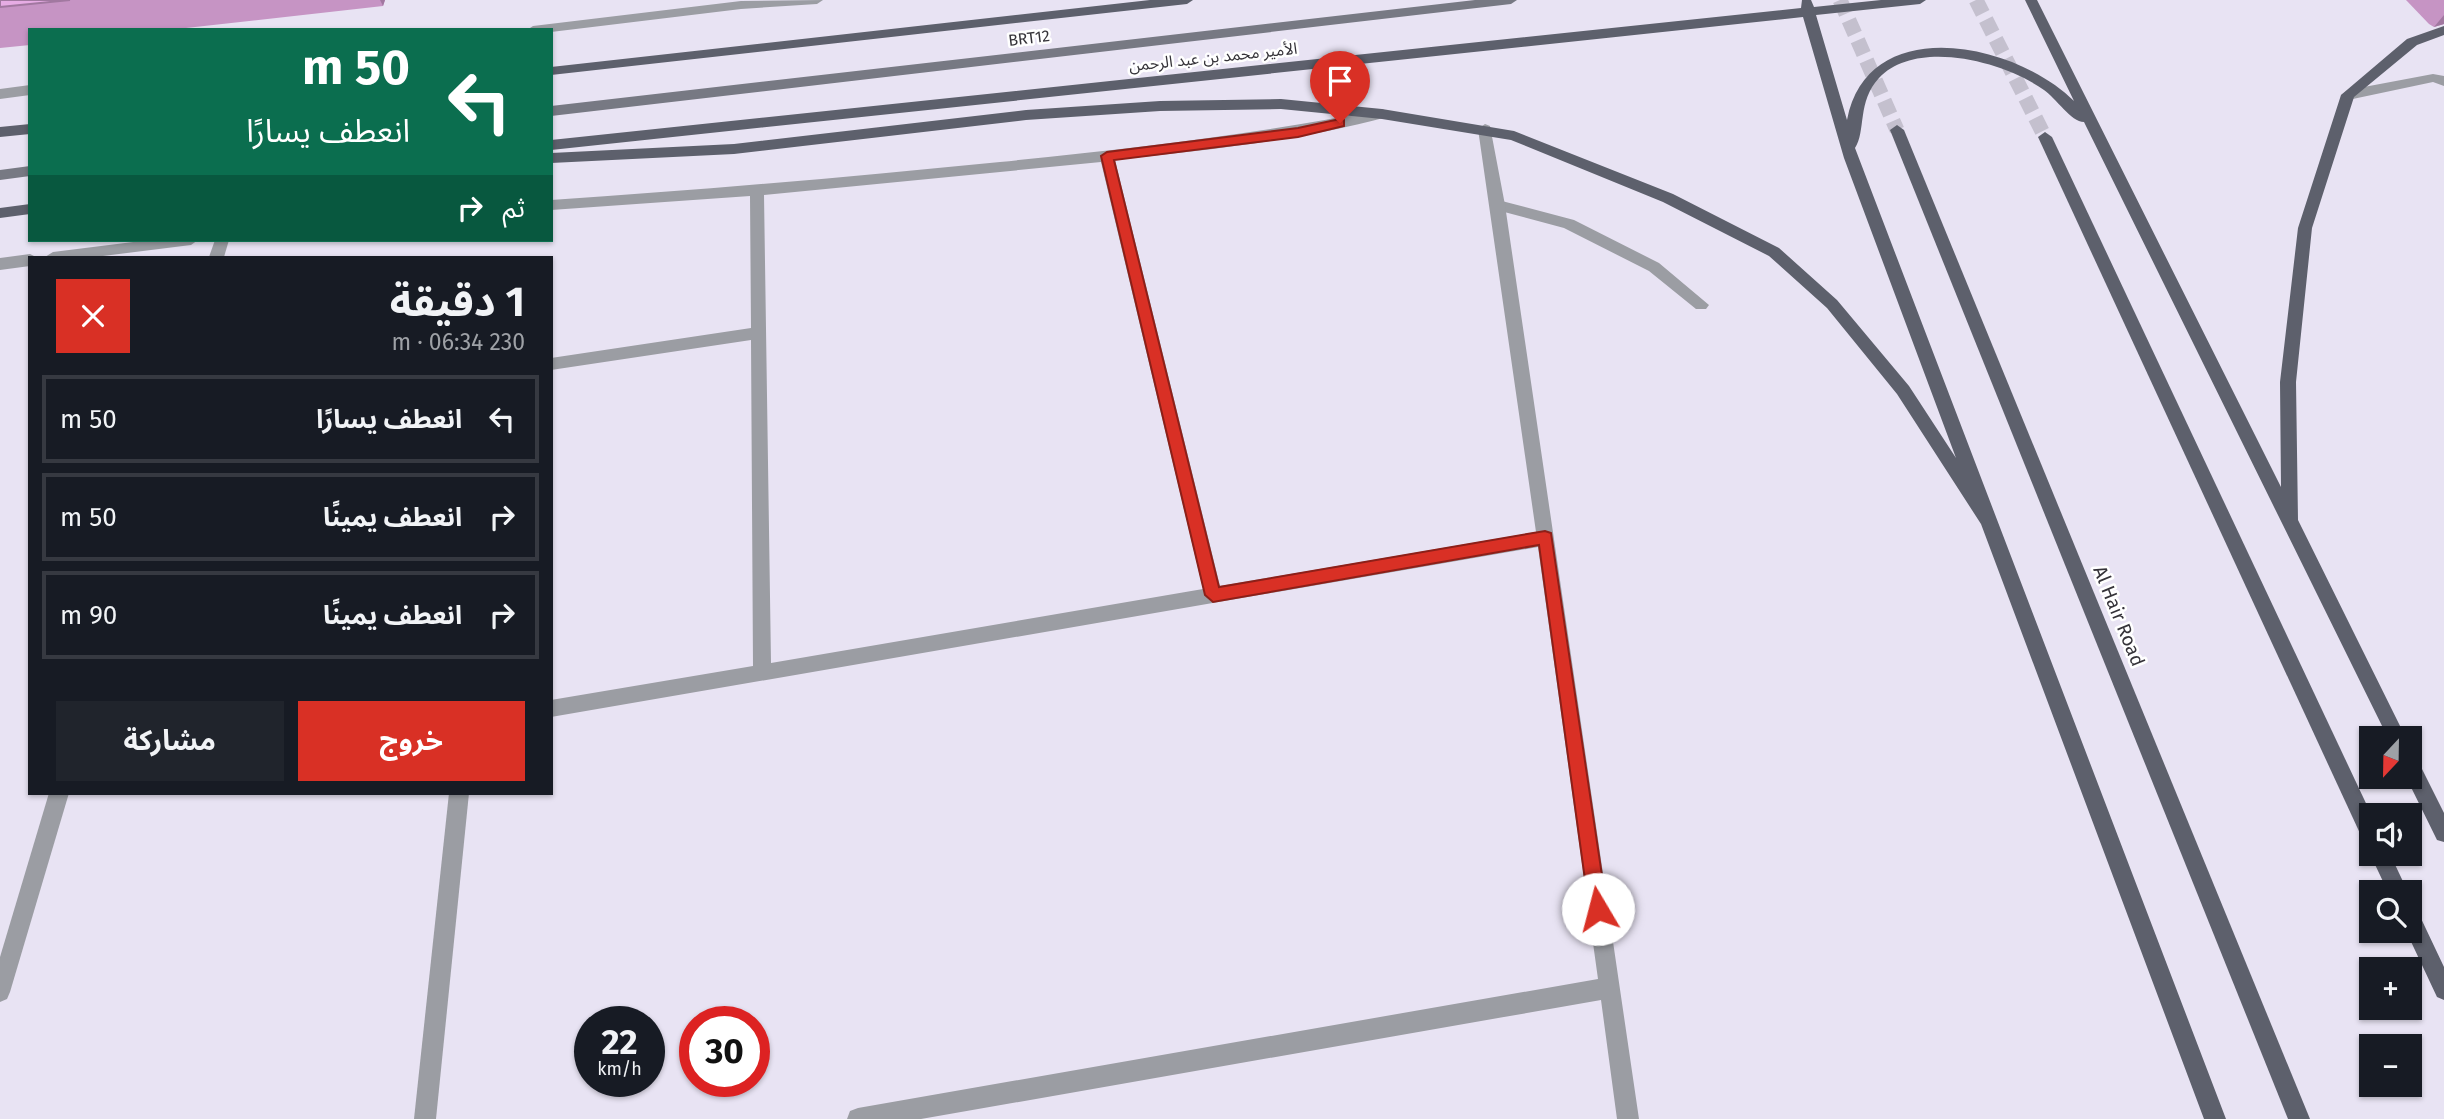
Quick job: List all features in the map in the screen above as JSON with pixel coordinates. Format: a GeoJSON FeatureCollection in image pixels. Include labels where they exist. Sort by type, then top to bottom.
{"type":"FeatureCollection","features":[{"type":"Feature","properties":{"kind":"main road"},"geometry":{"type":"LineString","coordinates":[[553,71],[1187,0]]}},
{"type":"Feature","properties":{"kind":"main road","name":"BRT12"},"geometry":{"type":"LineString","coordinates":[[553,111],[1511,0]]}},
{"type":"Feature","properties":{"kind":"main road","name":"الأمير محمد بن عبد الرحمن"},"geometry":{"type":"LineString","coordinates":[[553,145],[1808,6],[1920,0]]}},
{"type":"Feature","properties":{"kind":"main road"},"geometry":{"type":"LineString","coordinates":[[2031,0],[2390,726]]}},
{"type":"Feature","properties":{"kind":"main road"},"geometry":{"type":"LineString","coordinates":[[1808,6],[1851,158],[2215,1119]]}},
{"type":"Feature","properties":{"kind":"main road"},"geometry":{"type":"LineString","coordinates":[[2290,526],[2288,382],[2305,228],[2348,95],[2412,42],[2444,30]]}},
{"type":"Feature","properties":{"kind":"main road"},"geometry":{"type":"LineString","coordinates":[[1851,158],[1853,122],[1864,89],[1875,73],[1889,64],[1916,55],[1976,54],[2010,63],[2039,78],[2070,103],[2098,136]]}},
{"type":"Feature","properties":{"kind":"main road"},"geometry":{"type":"LineString","coordinates":[[553,158],[734,149],[1027,115],[1160,106],[1281,104],[1382,114],[1485,129],[1514,136],[1668,198],[1774,251],[1832,304],[1903,390],[1993,528]]}},
{"type":"Feature","properties":{"kind":"main road"},"geometry":{"type":"LineString","coordinates":[[0,132],[28,129]]}},
{"type":"Feature","properties":{"kind":"main road","name":"Al Hair Road"},"geometry":{"type":"LineString","coordinates":[[1897,130],[2300,1119]]}},
{"type":"Feature","properties":{"kind":"main road"},"geometry":{"type":"LineString","coordinates":[[2045,137],[2359,809]]}},
{"type":"Feature","properties":{"kind":"main road"},"geometry":{"type":"LineString","coordinates":[[0,175],[28,172]]}},
{"type":"Feature","properties":{"kind":"main road"},"geometry":{"type":"LineString","coordinates":[[0,212],[28,209]]}},
{"type":"Feature","properties":{"kind":"main road"},"geometry":{"type":"LineString","coordinates":[[2422,789],[2444,833]]}},
{"type":"Feature","properties":{"kind":"main road"},"geometry":{"type":"LineString","coordinates":[[2422,943],[2444,990]]}},
{"type":"Feature","properties":{"kind":"street"},"geometry":{"type":"LineString","coordinates":[[548,28],[742,2],[817,0]]}},
{"type":"Feature","properties":{"kind":"street"},"geometry":{"type":"LineString","coordinates":[[2348,95],[2434,78],[2444,81]]}},
{"type":"Feature","properties":{"kind":"street"},"geometry":{"type":"LineString","coordinates":[[0,94],[28,90]]}},
{"type":"Feature","properties":{"kind":"street"},"geometry":{"type":"LineString","coordinates":[[553,205],[757,192],[1107,156],[1298,133],[1382,114]]}},
{"type":"Feature","properties":{"kind":"street"},"geometry":{"type":"LineString","coordinates":[[1485,129],[1628,1119]]}},
{"type":"Feature","properties":{"kind":"street"},"geometry":{"type":"LineString","coordinates":[[1107,156],[1213,595]]}},
{"type":"Feature","properties":{"kind":"street"},"geometry":{"type":"LineString","coordinates":[[757,192],[762,672]]}},
{"type":"Feature","properties":{"kind":"street"},"geometry":{"type":"LineString","coordinates":[[1498,205],[1569,224],[1654,267],[1701,305]]}},
{"type":"Feature","properties":{"kind":"street"},"geometry":{"type":"LineString","coordinates":[[61,256],[175,242]]}},
{"type":"Feature","properties":{"kind":"street"},"geometry":{"type":"LineString","coordinates":[[0,264],[28,260]]}},
{"type":"Feature","properties":{"kind":"street"},"geometry":{"type":"LineString","coordinates":[[553,364],[758,334]]}},
{"type":"Feature","properties":{"kind":"street"},"geometry":{"type":"LineString","coordinates":[[553,709],[1545,538]]}},
{"type":"Feature","properties":{"kind":"street"},"geometry":{"type":"LineString","coordinates":[[0,992],[58,795]]}},
{"type":"Feature","properties":{"kind":"street"},"geometry":{"type":"LineString","coordinates":[[425,1119],[459,795]]}},
{"type":"Feature","properties":{"kind":"street"},"geometry":{"type":"LineString","coordinates":[[858,1119],[1609,988]]}},
{"type":"Feature","properties":{"kind":"building"},"geometry":{"type":"Polygon","coordinates":[[[0,0],[70,0],[0,7],[0,0]]]}},
{"type":"Feature","properties":{"kind":"tunnel"},"geometry":{"type":"LineString","coordinates":[[1840,0],[1897,130]]}},
{"type":"Feature","properties":{"kind":"tunnel"},"geometry":{"type":"LineString","coordinates":[[1976,0],[2045,137]]}},
{"type":"Feature","properties":{"kind":"route"},"geometry":{"type":"LineString","coordinates":[[1340,123],[1298,133],[1107,156],[1213,595],[1545,538],[1598,909]]}}]}
